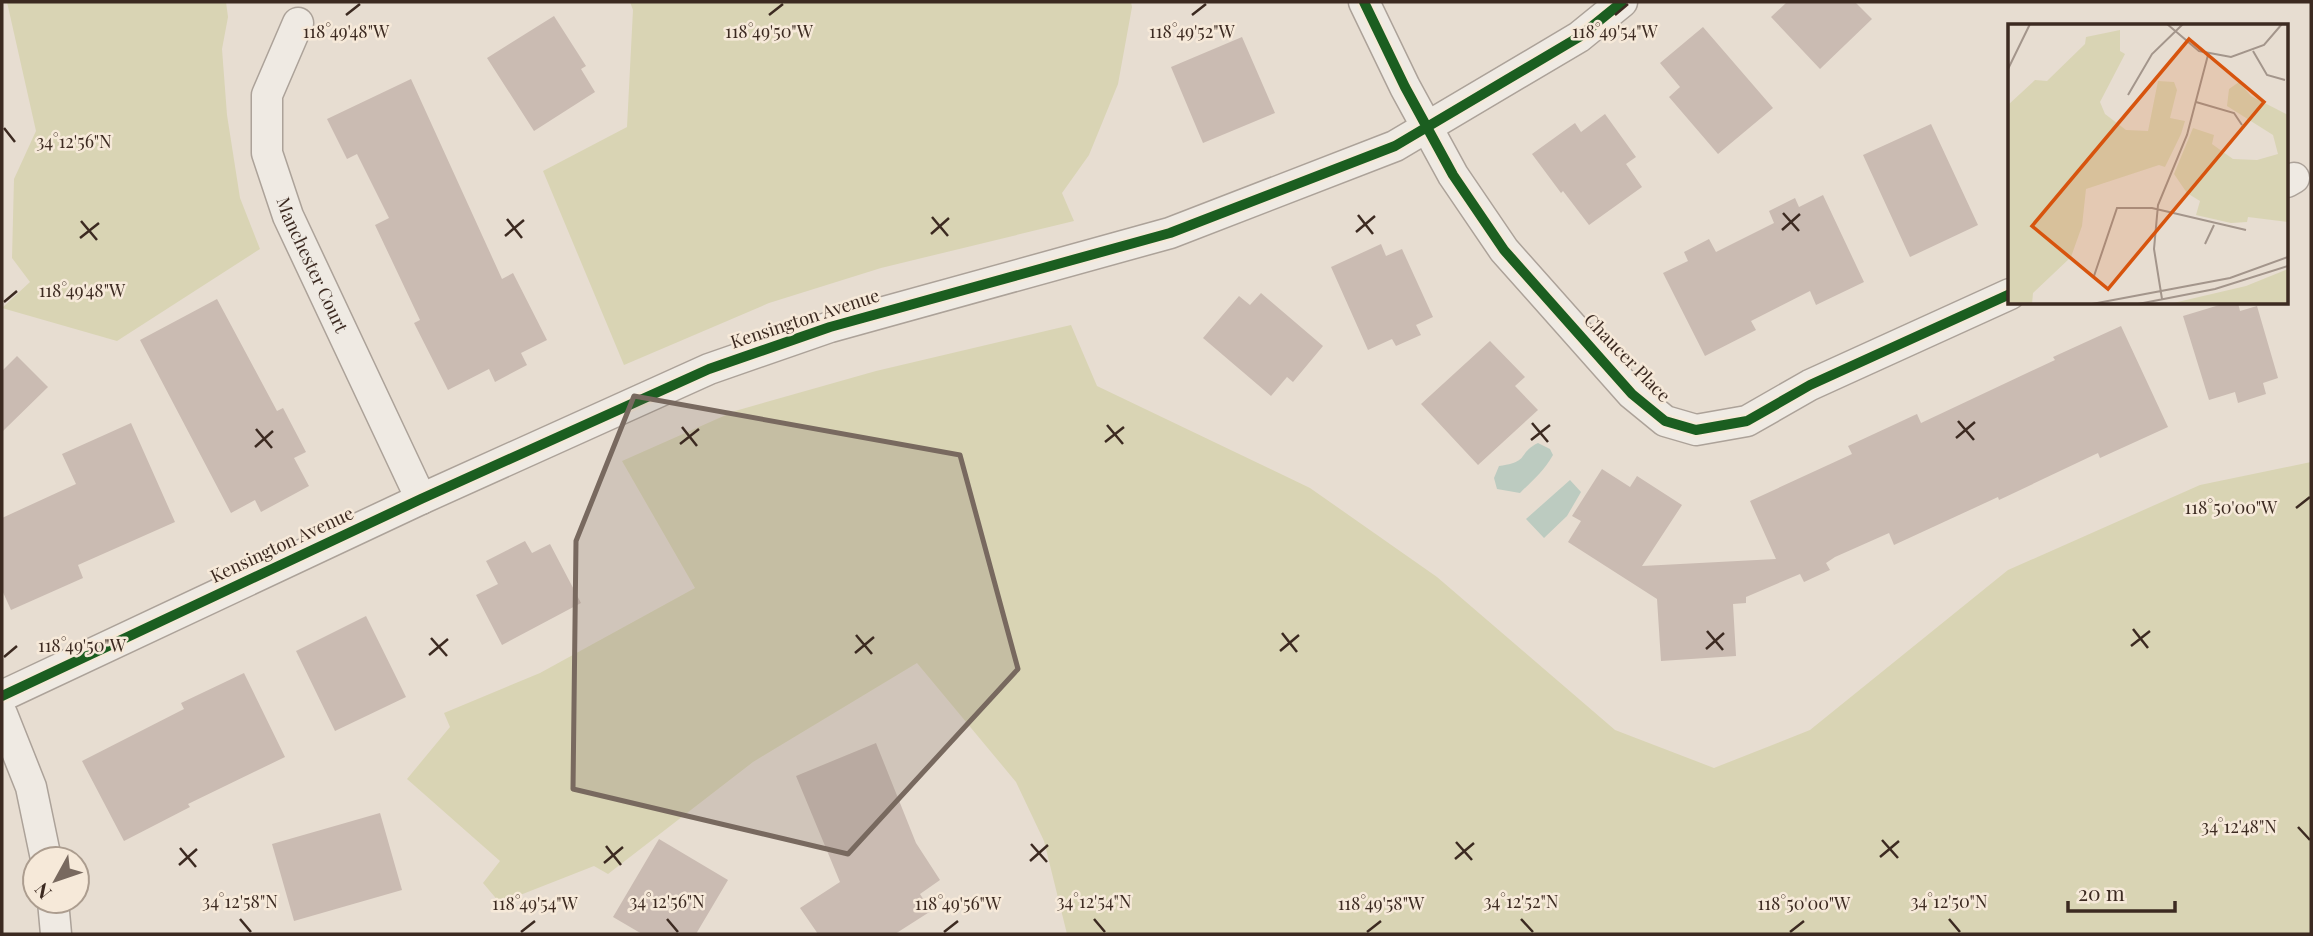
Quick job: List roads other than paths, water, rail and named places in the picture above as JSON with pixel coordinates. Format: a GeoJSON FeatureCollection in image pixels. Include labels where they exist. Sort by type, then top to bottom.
{"type":"FeatureCollection","features":[{"type":"Feature","properties":{"kind":"street","name":"Chaucer Place"},"geometry":{"type":"LineString","coordinates":[[1364,2],[1452,175],[1504,250],[1632,394],[1665,421],[1696,430],[1747,421],[1810,385],[2008,295]]}},
{"type":"Feature","properties":{"kind":"street","name":"Kensington Avenue"},"geometry":{"type":"LineString","coordinates":[[2,696],[421,499],[709,369],[830,327],[1170,233],[1395,146],[1579,37],[1622,2]]}},
{"type":"Feature","properties":{"kind":"street","name":"Manchester Court"},"geometry":{"type":"LineString","coordinates":[[298,23],[267,94],[267,153],[288,216],[421,499]]}},
{"type":"Feature","properties":{"kind":"street"},"geometry":{"type":"LineString","coordinates":[[2,714],[30,787],[43,845]]}},
{"type":"Feature","properties":{"kind":"street"},"geometry":{"type":"LineString","coordinates":[[54,915],[56,934]]}}]}
